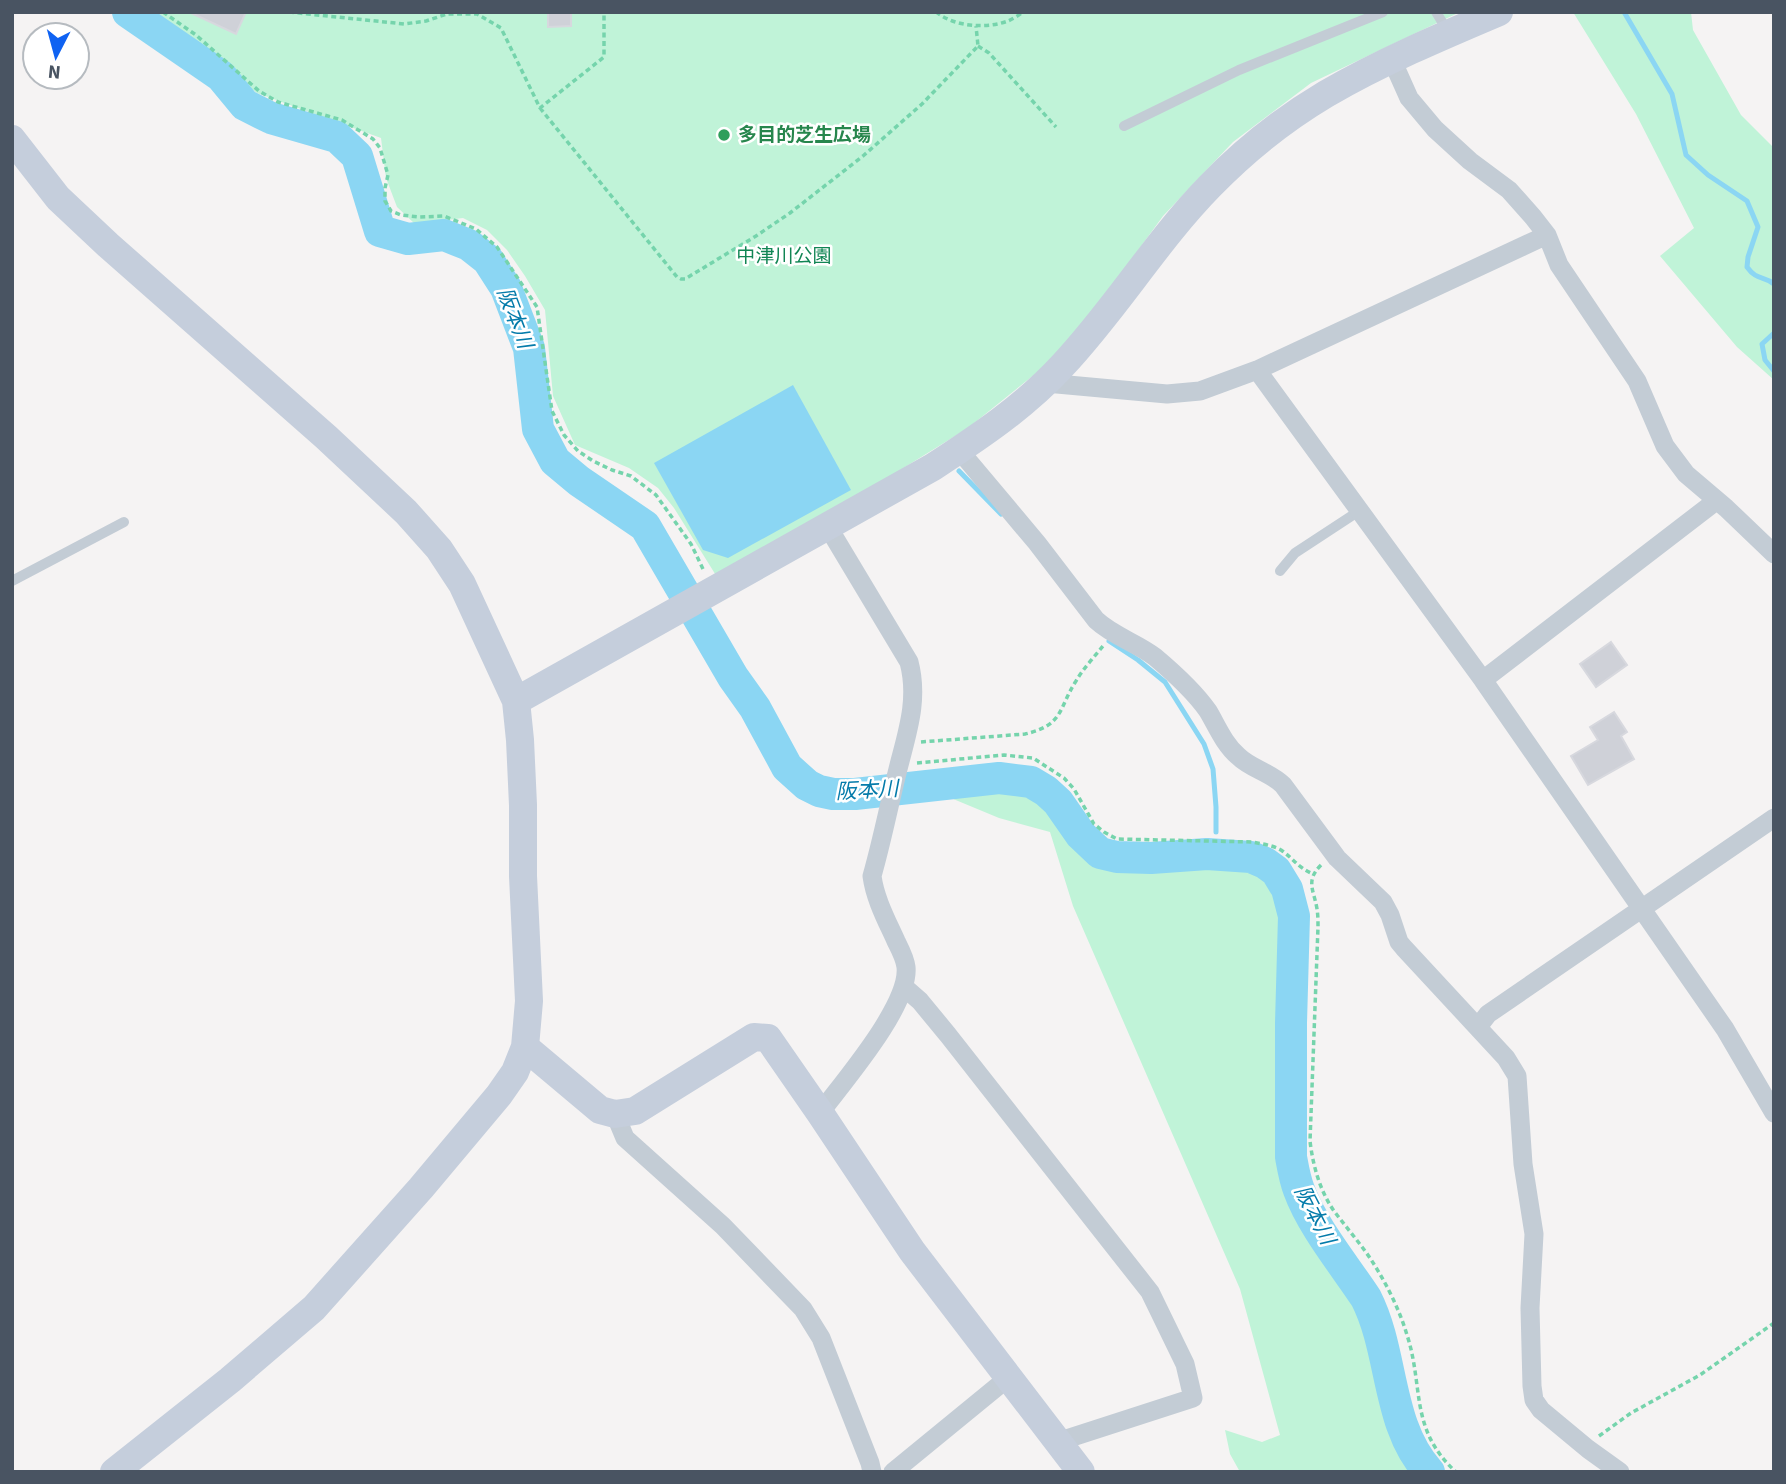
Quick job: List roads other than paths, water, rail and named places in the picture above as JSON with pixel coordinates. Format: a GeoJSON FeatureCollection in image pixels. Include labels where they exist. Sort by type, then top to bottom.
{"type":"FeatureCollection","features":[{"type":"Feature","properties":{"kind":"street"},"geometry":{"type":"LineString","coordinates":[[516,701],[933,467],[995,426],[1046,383],[1090,334],[1183,217],[1218,179],[1270,132],[1325,95],[1392,60],[1443,23],[1499,12]]}},
{"type":"Feature","properties":{"kind":"street"},"geometry":{"type":"LineString","coordinates":[[1392,60],[1409,98],[1435,129],[1470,161],[1509,190],[1547,235],[1559,265],[1637,381],[1665,446],[1686,474],[1774,554]]}},
{"type":"Feature","properties":{"kind":"street"},"geometry":{"type":"LineString","coordinates":[[12,139],[58,198],[406,512],[439,549],[462,584],[516,701],[523,805],[523,876],[529,1001],[525,1047],[514,1072],[499,1095],[421,1188],[314,1308],[230,1380],[114,1472]]}},
{"type":"Feature","properties":{"kind":"street"},"geometry":{"type":"LineString","coordinates":[[1046,383],[1167,394],[1187,393],[1215,386],[1257,370],[1547,235]]}},
{"type":"Feature","properties":{"kind":"street"},"geometry":{"type":"LineString","coordinates":[[1257,370],[1483,680],[1725,1029],[1774,1113]]}},
{"type":"Feature","properties":{"kind":"street"},"geometry":{"type":"LineString","coordinates":[[958,450],[1038,542],[1103,628],[1153,655],[1207,710],[1220,734],[1238,757],[1283,785],[1334,853],[1383,902],[1399,942],[1506,1058],[1517,1076],[1523,1164],[1534,1234],[1530,1308],[1531,1386],[1534,1400],[1541,1410],[1620,1472]]}},
{"type":"Feature","properties":{"kind":"street"},"geometry":{"type":"LineString","coordinates":[[1483,680],[1716,501]]}},
{"type":"Feature","properties":{"kind":"street"},"geometry":{"type":"LineString","coordinates":[[820,1113],[879,1034],[904,987],[906,967],[883,913],[872,876],[906,739],[914,690],[909,662],[828,527]]}},
{"type":"Feature","properties":{"kind":"street"},"geometry":{"type":"LineString","coordinates":[[1478,1027],[1488,1014],[1774,818]]}},
{"type":"Feature","properties":{"kind":"street"},"geometry":{"type":"LineString","coordinates":[[904,987],[920,1001],[948,1035],[1150,1292],[1185,1364],[1194,1398],[1057,1442]]}},
{"type":"Feature","properties":{"kind":"street"},"geometry":{"type":"LineString","coordinates":[[525,1047],[600,1110],[615,1114],[635,1111],[754,1037],[768,1038],[912,1251],[1081,1472]]}},
{"type":"Feature","properties":{"kind":"street"},"geometry":{"type":"LineString","coordinates":[[615,1114],[625,1138],[723,1226],[803,1309],[821,1338],[872,1472]]}},
{"type":"Feature","properties":{"kind":"street"},"geometry":{"type":"LineString","coordinates":[[893,1472],[1009,1377]]}},
{"type":"Feature","properties":{"kind":"lane"},"geometry":{"type":"LineString","coordinates":[[1124,126],[1239,70],[1384,12]]}},
{"type":"Feature","properties":{"kind":"lane"},"geometry":{"type":"LineString","coordinates":[[1280,571],[1295,553],[1359,511]]}},
{"type":"Feature","properties":{"kind":"lane"},"geometry":{"type":"LineString","coordinates":[[12,581],[124,522]]}},
{"type":"Feature","properties":{"kind":"water"},"geometry":{"type":"Polygon","coordinates":[[[793,385],[851,490],[728,558],[703,550],[654,463],[793,385]]]}},
{"type":"Feature","properties":{"kind":"waterway","name":"阪本川"},"geometry":{"type":"LineString","coordinates":[[128,12],[221,76],[245,105],[271,118],[337,137],[357,156],[380,231],[408,239],[444,235],[469,245],[488,260],[506,288],[529,348],[538,429],[555,461],[579,481],[645,526],[733,677],[755,708],[787,767],[807,785],[833,794],[855,794],[999,778],[1031,782],[1058,802],[1081,835],[1100,853],[1117,857],[1151,858],[1207,854],[1251,857],[1276,871],[1287,889],[1294,916],[1291,1157],[1295,1178],[1312,1218],[1366,1298],[1382,1342],[1405,1433],[1429,1472]]}},
{"type":"Feature","properties":{"kind":"waterway"},"geometry":{"type":"LineString","coordinates":[[1624,12],[1672,94],[1686,155],[1708,175],[1747,201],[1758,227],[1747,267],[1754,274],[1774,284]]}},
{"type":"Feature","properties":{"kind":"waterway"},"geometry":{"type":"LineString","coordinates":[[1774,333],[1762,344],[1765,360],[1774,371]]}},
{"type":"Feature","properties":{"kind":"waterway"},"geometry":{"type":"LineString","coordinates":[[959,471],[1001,514]]}},
{"type":"Feature","properties":{"kind":"waterway"},"geometry":{"type":"LineString","coordinates":[[1109,641],[1165,682],[1204,744],[1213,769],[1216,832]]}},
{"type":"Feature","properties":{"kind":"waterway","name":"阪本川"},"geometry":{"type":"LineString","coordinates":[[1219,848],[1221,855]]}},
{"type":"Feature","properties":{"kind":"place","name":"多目的芝生広場"},"geometry":{"type":"Point","coordinates":[724,135]}},
{"type":"Feature","properties":{"kind":"park label","name":"中津川公園"},"geometry":{"type":"Point","coordinates":[784,256]}}]}
